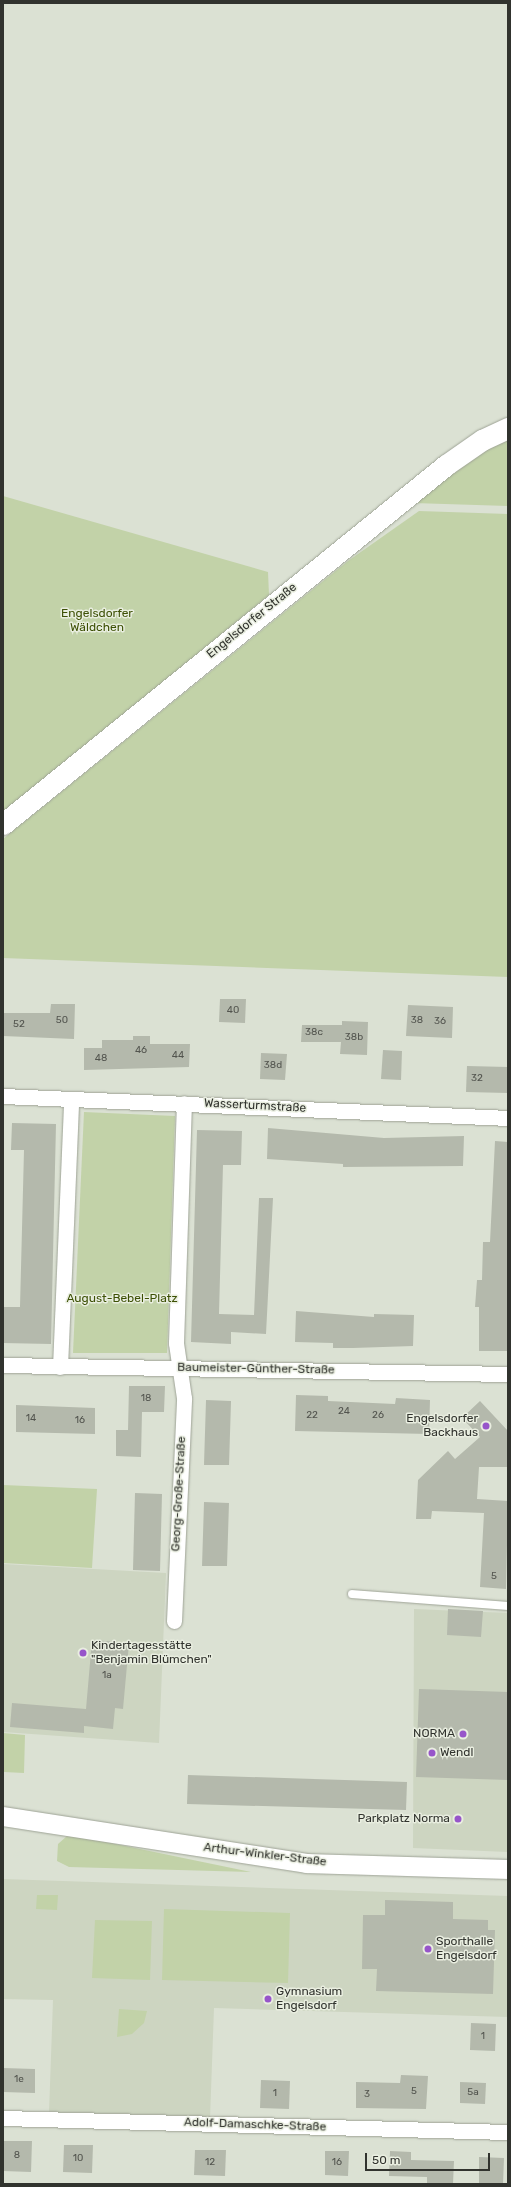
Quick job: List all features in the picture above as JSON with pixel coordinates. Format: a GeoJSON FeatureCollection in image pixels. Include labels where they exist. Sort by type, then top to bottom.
{"type":"FeatureCollection","features":[{"type":"Feature","properties":{"kind":"main road","name":"Engelsdorfer Straße"},"geometry":{"type":"LineString","coordinates":[[3,824],[446,465],[482,440],[508,428]]}},
{"type":"Feature","properties":{"kind":"street","name":"Wasserturmstraße"},"geometry":{"type":"LineString","coordinates":[[3,1096],[71,1101],[184,1103],[508,1118]]}},
{"type":"Feature","properties":{"kind":"street"},"geometry":{"type":"LineString","coordinates":[[60,1367],[71,1101]]}},
{"type":"Feature","properties":{"kind":"street"},"geometry":{"type":"LineString","coordinates":[[181,1367],[176,1343],[184,1103]]}},
{"type":"Feature","properties":{"kind":"street","name":"Baumeister-Günther-Straße"},"geometry":{"type":"LineString","coordinates":[[3,1365],[508,1374]]}},
{"type":"Feature","properties":{"kind":"street","name":"Georg-Große-Straße"},"geometry":{"type":"LineString","coordinates":[[174,1620],[184,1398],[181,1367]]}},
{"type":"Feature","properties":{"kind":"street","name":"Arthur-Winkler-Straße"},"geometry":{"type":"LineString","coordinates":[[3,1816],[306,1863],[508,1869]]}},
{"type":"Feature","properties":{"kind":"street","name":"Arthur-Winkler-Straße"},"geometry":{"type":"LineString","coordinates":[[3,1824],[48,1822]]}},
{"type":"Feature","properties":{"kind":"street","name":"Adolf-Damaschke-Straße"},"geometry":{"type":"LineString","coordinates":[[3,2118],[508,2132]]}},
{"type":"Feature","properties":{"kind":"lane"},"geometry":{"type":"LineString","coordinates":[[352,1594],[508,1606]]}},
{"type":"Feature","properties":{"kind":"shaded area","name":"Kindertagesstätte \"Benjamin Blümchen\""},"geometry":{"type":"Polygon","coordinates":[[[3,1564],[166,1573],[159,1743],[3,1732],[3,1564]]]}},
{"type":"Feature","properties":{"kind":"shaded area"},"geometry":{"type":"Polygon","coordinates":[[[414,1609],[508,1613],[508,1852],[413,1848],[414,1609]]]}},
{"type":"Feature","properties":{"kind":"shaded area","name":"Gymnasium Engelsdorf"},"geometry":{"type":"Polygon","coordinates":[[[3,1879],[508,1896],[508,2017],[214,2008],[210,2119],[49,2113],[53,2000],[3,1999],[3,1879]]]}},
{"type":"Feature","properties":{"kind":"green space"},"geometry":{"type":"Polygon","coordinates":[[[508,440],[508,506],[413,503],[477,454],[508,440]]]}},
{"type":"Feature","properties":{"kind":"green space","name":"Engelsdorfer Wäldchen"},"geometry":{"type":"Polygon","coordinates":[[[3,496],[268,572],[269,595],[3,814],[3,496]]]}},
{"type":"Feature","properties":{"kind":"green space"},"geometry":{"type":"Polygon","coordinates":[[[419,511],[508,514],[508,977],[3,958],[3,839],[348,561],[419,511]]]}},
{"type":"Feature","properties":{"kind":"green space","name":"August-Bebel-Platz"},"geometry":{"type":"Polygon","coordinates":[[[84,1112],[175,1116],[167,1353],[73,1353],[84,1112]]]}},
{"type":"Feature","properties":{"kind":"green space"},"geometry":{"type":"Polygon","coordinates":[[[3,1485],[97,1489],[92,1568],[3,1563],[3,1485]]]}},
{"type":"Feature","properties":{"kind":"green space"},"geometry":{"type":"Polygon","coordinates":[[[3,1733],[25,1735],[24,1773],[4,1772],[3,1784],[3,1733]]]}},
{"type":"Feature","properties":{"kind":"green space"},"geometry":{"type":"Polygon","coordinates":[[[67,1836],[77,1836],[251,1872],[69,1867],[57,1861],[58,1844],[67,1836]]]}},
{"type":"Feature","properties":{"kind":"green space"},"geometry":{"type":"Polygon","coordinates":[[[37,1895],[58,1895],[57,1910],[36,1909],[37,1895]]]}},
{"type":"Feature","properties":{"kind":"green space"},"geometry":{"type":"Polygon","coordinates":[[[164,1909],[290,1913],[288,1983],[162,1980],[164,1909]]]}},
{"type":"Feature","properties":{"kind":"green space"},"geometry":{"type":"Polygon","coordinates":[[[95,1920],[152,1921],[150,1980],[92,1978],[95,1920]]]}},
{"type":"Feature","properties":{"kind":"green space"},"geometry":{"type":"Polygon","coordinates":[[[119,2009],[147,2011],[144,2023],[132,2034],[117,2037],[119,2009]]]}},
{"type":"Feature","properties":{"kind":"building"},"geometry":{"type":"Polygon","coordinates":[[[220,999],[246,999],[245,1023],[219,1022],[220,999]]]}},
{"type":"Feature","properties":{"kind":"building"},"geometry":{"type":"Polygon","coordinates":[[[51,1004],[75,1004],[74,1039],[3,1036],[3,1013],[50,1013],[51,1004]]]}},
{"type":"Feature","properties":{"kind":"building"},"geometry":{"type":"Polygon","coordinates":[[[408,1005],[453,1007],[452,1038],[406,1036],[408,1005]]]}},
{"type":"Feature","properties":{"kind":"building"},"geometry":{"type":"Polygon","coordinates":[[[342,1021],[368,1022],[367,1055],[340,1054],[341,1042],[301,1042],[302,1025],[342,1025],[342,1021]]]}},
{"type":"Feature","properties":{"kind":"building"},"geometry":{"type":"Polygon","coordinates":[[[133,1036],[150,1036],[150,1044],[190,1044],[189,1067],[84,1070],[84,1048],[102,1048],[102,1040],[133,1040],[133,1036]]]}},
{"type":"Feature","properties":{"kind":"building"},"geometry":{"type":"Polygon","coordinates":[[[383,1050],[402,1051],[401,1080],[381,1079],[383,1050]]]}},
{"type":"Feature","properties":{"kind":"building"},"geometry":{"type":"Polygon","coordinates":[[[261,1053],[287,1054],[285,1080],[260,1079],[261,1053]]]}},
{"type":"Feature","properties":{"kind":"building"},"geometry":{"type":"Polygon","coordinates":[[[467,1066],[508,1067],[508,1093],[466,1092],[467,1066]]]}},
{"type":"Feature","properties":{"kind":"building"},"geometry":{"type":"Polygon","coordinates":[[[12,1123],[56,1124],[51,1344],[3,1343],[3,1307],[20,1307],[24,1150],[11,1150],[12,1123]]]}},
{"type":"Feature","properties":{"kind":"building"},"geometry":{"type":"Polygon","coordinates":[[[268,1128],[384,1138],[464,1136],[463,1166],[343,1167],[343,1164],[267,1159],[268,1128]]]}},
{"type":"Feature","properties":{"kind":"building"},"geometry":{"type":"Polygon","coordinates":[[[197,1130],[242,1131],[241,1165],[223,1165],[219,1314],[254,1315],[259,1198],[273,1198],[266,1334],[231,1332],[231,1344],[191,1342],[197,1130]]]}},
{"type":"Feature","properties":{"kind":"building"},"geometry":{"type":"Polygon","coordinates":[[[495,1141],[508,1142],[508,1351],[479,1351],[479,1307],[475,1307],[477,1280],[482,1280],[483,1242],[490,1242],[495,1141]]]}},
{"type":"Feature","properties":{"kind":"building"},"geometry":{"type":"Polygon","coordinates":[[[296,1311],[374,1317],[374,1314],[414,1315],[413,1346],[333,1348],[333,1343],[295,1342],[296,1311]]]}},
{"type":"Feature","properties":{"kind":"building"},"geometry":{"type":"Polygon","coordinates":[[[129,1386],[165,1386],[164,1412],[142,1412],[141,1457],[116,1456],[116,1430],[128,1430],[129,1386]]]}},
{"type":"Feature","properties":{"kind":"building"},"geometry":{"type":"Polygon","coordinates":[[[296,1395],[328,1396],[328,1401],[395,1404],[396,1398],[430,1400],[429,1434],[295,1431],[296,1395]]]}},
{"type":"Feature","properties":{"kind":"building"},"geometry":{"type":"Polygon","coordinates":[[[206,1400],[231,1401],[229,1465],[204,1465],[206,1400]]]}},
{"type":"Feature","properties":{"kind":"building"},"geometry":{"type":"Polygon","coordinates":[[[480,1401],[508,1431],[508,1467],[479,1467],[477,1499],[508,1501],[506,1589],[480,1587],[484,1513],[432,1511],[431,1519],[416,1519],[418,1480],[448,1451],[455,1459],[480,1437],[462,1418],[480,1401]]]}},
{"type":"Feature","properties":{"kind":"building"},"geometry":{"type":"Polygon","coordinates":[[[16,1405],[95,1408],[95,1434],[16,1432],[16,1405]]]}},
{"type":"Feature","properties":{"kind":"building"},"geometry":{"type":"Polygon","coordinates":[[[135,1493],[162,1494],[160,1571],[133,1570],[135,1493]]]}},
{"type":"Feature","properties":{"kind":"building"},"geometry":{"type":"Polygon","coordinates":[[[204,1502],[229,1503],[227,1566],[202,1566],[204,1502]]]}},
{"type":"Feature","properties":{"kind":"building"},"geometry":{"type":"Polygon","coordinates":[[[448,1609],[483,1611],[481,1637],[447,1635],[448,1609]]]}},
{"type":"Feature","properties":{"kind":"building"},"geometry":{"type":"Polygon","coordinates":[[[92,1640],[129,1643],[123,1709],[115,1708],[113,1729],[84,1726],[84,1733],[10,1727],[12,1703],[86,1709],[92,1640]]]}},
{"type":"Feature","properties":{"kind":"building","name":"NORMA"},"geometry":{"type":"Polygon","coordinates":[[[419,1689],[508,1692],[508,1780],[416,1777],[419,1689]]]}},
{"type":"Feature","properties":{"kind":"building"},"geometry":{"type":"Polygon","coordinates":[[[188,1775],[407,1782],[406,1810],[187,1804],[188,1775]]]}},
{"type":"Feature","properties":{"kind":"building","name":"Sporthalle Engelsdorf"},"geometry":{"type":"Polygon","coordinates":[[[385,1900],[453,1902],[453,1919],[488,1920],[488,1930],[495,1930],[493,1994],[376,1991],[377,1969],[362,1969],[363,1915],[385,1915],[385,1900]]]}},
{"type":"Feature","properties":{"kind":"building"},"geometry":{"type":"Polygon","coordinates":[[[471,2023],[496,2024],[495,2051],[470,2050],[471,2023]]]}},
{"type":"Feature","properties":{"kind":"building"},"geometry":{"type":"Polygon","coordinates":[[[3,2068],[35,2069],[35,2093],[3,2092],[3,2068]]]}},
{"type":"Feature","properties":{"kind":"building"},"geometry":{"type":"Polygon","coordinates":[[[401,2075],[428,2076],[426,2109],[356,2108],[356,2082],[400,2083],[401,2075]]]}},
{"type":"Feature","properties":{"kind":"building"},"geometry":{"type":"Polygon","coordinates":[[[261,2080],[290,2081],[289,2109],[260,2108],[261,2080]]]}},
{"type":"Feature","properties":{"kind":"building"},"geometry":{"type":"Polygon","coordinates":[[[460,2082],[486,2083],[485,2104],[460,2103],[460,2082]]]}},
{"type":"Feature","properties":{"kind":"building"},"geometry":{"type":"Polygon","coordinates":[[[3,2141],[32,2141],[31,2172],[3,2171],[3,2141]]]}},
{"type":"Feature","properties":{"kind":"building"},"geometry":{"type":"Polygon","coordinates":[[[64,2145],[93,2145],[92,2173],[63,2172],[64,2145]]]}},
{"type":"Feature","properties":{"kind":"building"},"geometry":{"type":"Polygon","coordinates":[[[195,2150],[226,2150],[225,2176],[194,2175],[195,2150]]]}},
{"type":"Feature","properties":{"kind":"building"},"geometry":{"type":"Polygon","coordinates":[[[325,2151],[349,2151],[348,2176],[325,2175],[325,2151]]]}},
{"type":"Feature","properties":{"kind":"building"},"geometry":{"type":"Polygon","coordinates":[[[390,2151],[411,2152],[411,2160],[454,2161],[453,2184],[427,2184],[427,2177],[389,2176],[390,2151]]]}},
{"type":"Feature","properties":{"kind":"building"},"geometry":{"type":"Polygon","coordinates":[[[479,2157],[504,2158],[503,2184],[479,2184],[479,2157]]]}},
{"type":"Feature","properties":{"kind":"place","name":"Engelsdorfer Backhaus"},"geometry":{"type":"Point","coordinates":[486,1426]}},
{"type":"Feature","properties":{"kind":"place","name":"Kindertagesstätte \"Benjamin Blümchen\""},"geometry":{"type":"Point","coordinates":[83,1653]}},
{"type":"Feature","properties":{"kind":"place","name":"NORMA"},"geometry":{"type":"Point","coordinates":[463,1734]}},
{"type":"Feature","properties":{"kind":"place","name":"Wendl"},"geometry":{"type":"Point","coordinates":[432,1753]}},
{"type":"Feature","properties":{"kind":"place","name":"Parkplatz Norma"},"geometry":{"type":"Point","coordinates":[458,1819]}},
{"type":"Feature","properties":{"kind":"place","name":"Sporthalle Engelsdorf"},"geometry":{"type":"Point","coordinates":[428,1949]}},
{"type":"Feature","properties":{"kind":"place","name":"Gymnasium Engelsdorf"},"geometry":{"type":"Point","coordinates":[268,1999]}}]}
